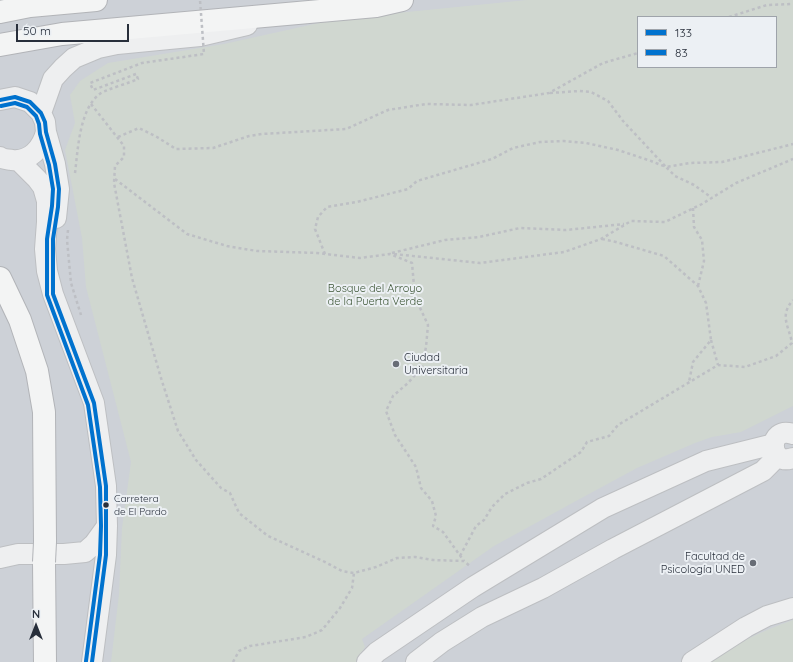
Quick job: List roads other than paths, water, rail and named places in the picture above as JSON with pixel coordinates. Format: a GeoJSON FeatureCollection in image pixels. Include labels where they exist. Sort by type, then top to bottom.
{"type":"FeatureCollection","features":[{"type":"Feature","properties":{"kind":"highway"},"geometry":{"type":"LineString","coordinates":[[0,12],[30,6],[96,0]]}},
{"type":"Feature","properties":{"kind":"highway"},"geometry":{"type":"LineString","coordinates":[[0,32],[49,23],[106,17],[305,6],[376,6],[402,0]]}},
{"type":"Feature","properties":{"kind":"highway"},"geometry":{"type":"LineString","coordinates":[[0,45],[62,34],[305,6]]}},
{"type":"Feature","properties":{"kind":"highway"},"geometry":{"type":"LineString","coordinates":[[0,278],[25,334],[37,371],[43,405],[45,662]]}},
{"type":"Feature","properties":{"kind":"street"},"geometry":{"type":"LineString","coordinates":[[42,113],[53,79],[74,58],[98,48],[118,44],[200,36],[305,6]]}},
{"type":"Feature","properties":{"kind":"street"},"geometry":{"type":"LineString","coordinates":[[0,100],[15,97],[30,102],[42,113],[45,122],[46,132],[60,188],[53,239],[53,294]]}},
{"type":"Feature","properties":{"kind":"street"},"geometry":{"type":"LineString","coordinates":[[5,159],[26,158],[40,148],[46,132]]}},
{"type":"Feature","properties":{"kind":"street"},"geometry":{"type":"LineString","coordinates":[[5,159],[37,179],[43,187],[47,201],[45,249],[47,271],[53,294],[94,402],[106,486],[107,526],[106,555],[92,662]]}},
{"type":"Feature","properties":{"kind":"street"},"geometry":{"type":"LineString","coordinates":[[781,452],[775,439],[783,433],[793,434]]}},
{"type":"Feature","properties":{"kind":"street"},"geometry":{"type":"LineString","coordinates":[[367,662],[377,652],[473,587],[603,508],[706,461],[781,452]]}},
{"type":"Feature","properties":{"kind":"street"},"geometry":{"type":"LineString","coordinates":[[416,662],[442,642],[482,617],[543,588],[612,549],[758,474],[763,471],[781,452]]}},
{"type":"Feature","properties":{"kind":"street"},"geometry":{"type":"LineString","coordinates":[[0,558],[18,554],[64,554],[85,552],[94,544],[107,526]]}},
{"type":"Feature","properties":{"kind":"street"},"geometry":{"type":"LineString","coordinates":[[692,662],[746,627],[767,616],[793,608]]}},
{"type":"Feature","properties":{"kind":"place","name":"Ciudad Universitaria"},"geometry":{"type":"Point","coordinates":[396,364]}},
{"type":"Feature","properties":{"kind":"place","name":"Carretera de El Pardo"},"geometry":{"type":"Point","coordinates":[106,505]}},
{"type":"Feature","properties":{"kind":"place","name":"Facultad de Psicología UNED"},"geometry":{"type":"Point","coordinates":[753,563]}},
{"type":"Feature","properties":{"kind":"park label","name":"Bosque del Arroyo de la Puerta Verde"},"geometry":{"type":"Point","coordinates":[375,295]}}]}
